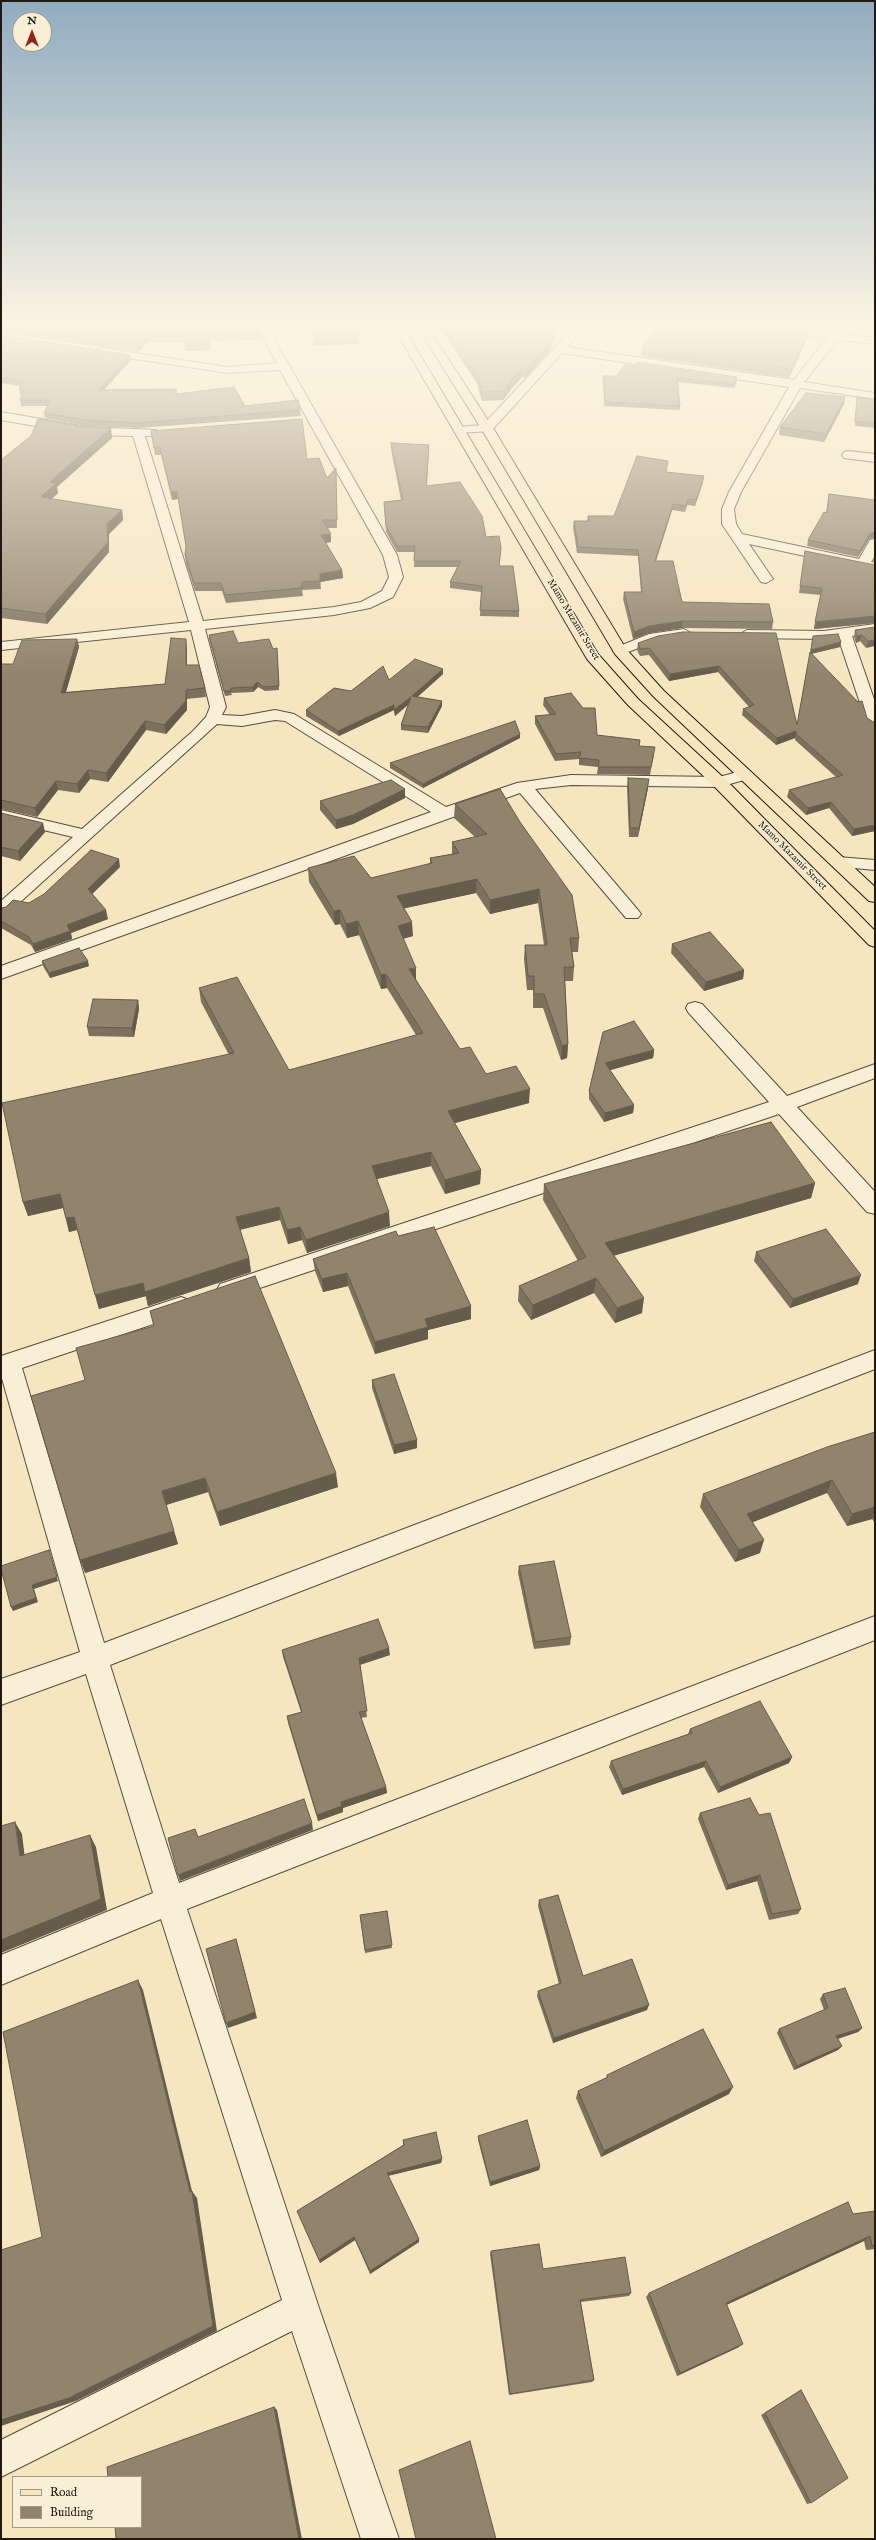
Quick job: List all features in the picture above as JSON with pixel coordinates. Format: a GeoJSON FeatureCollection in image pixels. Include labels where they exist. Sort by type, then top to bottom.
{"type":"FeatureCollection","features":[{"type":"Feature","properties":{"kind":"main road","name":"Mamo Mazamir Street"},"geometry":{"type":"LineString","coordinates":[[468,442],[592,656],[633,702],[719,782],[875,941]]}},
{"type":"Feature","properties":{"kind":"main road"},"geometry":{"type":"LineString","coordinates":[[495,442],[620,651],[659,694],[875,897]]}},
{"type":"Feature","properties":{"kind":"street"},"geometry":{"type":"LineString","coordinates":[[2,908],[213,719],[218,707],[197,625],[140,442]]}},
{"type":"Feature","properties":{"kind":"street"},"geometry":{"type":"LineString","coordinates":[[1,646],[334,611],[365,605],[388,594],[396,577],[390,555],[326,442]]}},
{"type":"Feature","properties":{"kind":"street"},"geometry":{"type":"LineString","coordinates":[[764,442],[735,492],[728,509],[729,524],[766,579]]}},
{"type":"Feature","properties":{"kind":"street"},"geometry":{"type":"LineString","coordinates":[[848,455],[875,458]]}},
{"type":"Feature","properties":{"kind":"street"},"geometry":{"type":"LineString","coordinates":[[737,537],[869,565],[875,543]]}},
{"type":"Feature","properties":{"kind":"street"},"geometry":{"type":"LineString","coordinates":[[735,634],[844,634],[875,628]]}},
{"type":"Feature","properties":{"kind":"street"},"geometry":{"type":"LineString","coordinates":[[620,651],[654,637],[698,633]]}},
{"type":"Feature","properties":{"kind":"street"},"geometry":{"type":"LineString","coordinates":[[844,634],[875,724]]}},
{"type":"Feature","properties":{"kind":"street"},"geometry":{"type":"LineString","coordinates":[[213,719],[242,721],[275,715],[288,717],[445,814]]}},
{"type":"Feature","properties":{"kind":"street"},"geometry":{"type":"LineString","coordinates":[[1,974],[523,786],[571,780],[719,782],[745,775]]}},
{"type":"Feature","properties":{"kind":"street"},"geometry":{"type":"LineString","coordinates":[[523,786],[632,914]]}},
{"type":"Feature","properties":{"kind":"street"},"geometry":{"type":"LineString","coordinates":[[1,815],[84,835]]}},
{"type":"Feature","properties":{"kind":"street"},"geometry":{"type":"LineString","coordinates":[[838,862],[875,865]]}},
{"type":"Feature","properties":{"kind":"street"},"geometry":{"type":"LineString","coordinates":[[695,1008],[875,1206]]}},
{"type":"Feature","properties":{"kind":"street"},"geometry":{"type":"LineString","coordinates":[[380,2539],[302,2308],[170,1901],[5,1364],[783,1105],[875,1071]]}},
{"type":"Feature","properties":{"kind":"street"},"geometry":{"type":"LineString","coordinates":[[1,1692],[95,1659],[875,1359]]}},
{"type":"Feature","properties":{"kind":"street"},"geometry":{"type":"LineString","coordinates":[[1,1970],[170,1901],[875,1628]]}},
{"type":"Feature","properties":{"kind":"street"},"geometry":{"type":"LineString","coordinates":[[1,2459],[302,2308]]}},
{"type":"Feature","properties":{"kind":"building"},"geometry":{"type":"Polygon","coordinates":[[[24,442],[96,442],[50,482],[56,483],[41,497],[122,510],[107,524],[108,542],[45,614],[1,608],[1,486],[3,484],[1,484],[1,460],[24,442]]]}},
{"type":"Feature","properties":{"kind":"building"},"geometry":{"type":"Polygon","coordinates":[[[153,442],[305,442],[307,459],[319,458],[327,478],[336,468],[337,520],[323,520],[331,534],[321,535],[342,570],[320,574],[320,581],[302,582],[302,588],[225,595],[221,583],[194,583],[185,555],[186,546],[177,491],[171,492],[160,447],[154,448],[153,442]]]}},
{"type":"Feature","properties":{"kind":"building"},"geometry":{"type":"Polygon","coordinates":[[[391,443],[429,445],[426,486],[460,482],[482,516],[486,537],[499,536],[501,548],[499,566],[513,566],[519,611],[480,610],[482,586],[450,582],[461,561],[414,561],[415,546],[397,546],[386,526],[384,502],[403,500],[391,443]]]}},
{"type":"Feature","properties":{"kind":"building"},"geometry":{"type":"Polygon","coordinates":[[[637,456],[668,461],[666,472],[704,476],[696,500],[688,499],[686,506],[673,504],[655,561],[673,561],[682,602],[769,604],[773,622],[683,621],[649,626],[634,632],[624,592],[642,592],[638,550],[578,547],[574,521],[589,521],[588,516],[614,516],[637,456]]]}},
{"type":"Feature","properties":{"kind":"building"},"geometry":{"type":"Polygon","coordinates":[[[829,494],[875,500],[875,532],[870,533],[860,551],[808,540],[824,512],[827,513],[829,494]]]}},
{"type":"Feature","properties":{"kind":"building"},"geometry":{"type":"Polygon","coordinates":[[[805,551],[875,565],[875,616],[815,622],[822,588],[800,586],[805,551]]]}},
{"type":"Feature","properties":{"kind":"building"},"geometry":{"type":"Polygon","coordinates":[[[875,627],[875,640],[868,641],[862,635],[857,636],[855,630],[875,627]]]}},
{"type":"Feature","properties":{"kind":"building"},"geometry":{"type":"Polygon","coordinates":[[[233,631],[238,643],[269,639],[273,649],[277,648],[279,686],[264,687],[257,682],[253,687],[231,688],[231,691],[224,691],[209,635],[233,631]]]}},
{"type":"Feature","properties":{"kind":"building"},"geometry":{"type":"Polygon","coordinates":[[[683,632],[776,633],[797,725],[810,652],[858,702],[862,701],[867,718],[875,723],[875,825],[854,829],[831,802],[808,808],[789,790],[843,775],[796,734],[796,731],[777,738],[743,709],[754,705],[719,666],[670,674],[649,648],[640,649],[638,643],[658,636],[683,632]]]}},
{"type":"Feature","properties":{"kind":"building"},"geometry":{"type":"Polygon","coordinates":[[[838,634],[841,642],[811,650],[813,636],[838,634]]]}},
{"type":"Feature","properties":{"kind":"building"},"geometry":{"type":"Polygon","coordinates":[[[171,638],[186,639],[186,665],[199,665],[205,688],[186,690],[186,701],[164,725],[145,721],[106,773],[88,770],[77,784],[56,781],[35,808],[1,800],[1,664],[13,664],[22,640],[77,639],[61,693],[165,684],[171,638]]]}},
{"type":"Feature","properties":{"kind":"building"},"geometry":{"type":"Polygon","coordinates":[[[415,659],[443,669],[412,696],[442,701],[428,727],[401,725],[411,697],[394,710],[394,705],[338,731],[306,710],[334,688],[351,691],[383,666],[389,680],[415,659]]]}},
{"type":"Feature","properties":{"kind":"building"},"geometry":{"type":"Polygon","coordinates":[[[571,693],[583,708],[595,708],[597,735],[640,740],[639,746],[655,747],[651,767],[598,767],[599,760],[579,758],[581,752],[556,754],[535,716],[556,714],[544,698],[571,693]]]}},
{"type":"Feature","properties":{"kind":"building"},"geometry":{"type":"Polygon","coordinates":[[[515,721],[520,734],[423,784],[390,763],[515,721]]]}},
{"type":"Feature","properties":{"kind":"building"},"geometry":{"type":"Polygon","coordinates":[[[628,778],[649,779],[639,828],[630,828],[628,778]]]}},
{"type":"Feature","properties":{"kind":"building"},"geometry":{"type":"Polygon","coordinates":[[[391,780],[405,789],[353,815],[336,820],[320,801],[391,780]]]}},
{"type":"Feature","properties":{"kind":"building"},"geometry":{"type":"Polygon","coordinates":[[[500,789],[520,822],[572,895],[579,938],[570,938],[574,967],[564,967],[568,1044],[562,1046],[544,994],[534,994],[534,976],[528,976],[525,945],[547,945],[539,889],[490,900],[477,879],[397,896],[412,922],[398,926],[416,968],[409,969],[460,1049],[470,1047],[486,1074],[516,1066],[530,1089],[448,1111],[481,1170],[445,1180],[431,1152],[372,1166],[389,1212],[306,1240],[300,1227],[287,1230],[279,1207],[236,1217],[249,1258],[145,1292],[143,1283],[95,1295],[74,1217],[66,1218],[60,1194],[23,1202],[2,1103],[234,1053],[199,988],[237,977],[289,1070],[423,1033],[386,974],[381,975],[358,921],[346,924],[340,910],[334,911],[308,868],[354,856],[371,878],[432,863],[430,858],[459,853],[452,842],[487,834],[455,804],[500,789]]]}},
{"type":"Feature","properties":{"kind":"building"},"geometry":{"type":"Polygon","coordinates":[[[1,813],[43,823],[18,851],[1,847],[1,813]]]}},
{"type":"Feature","properties":{"kind":"building"},"geometry":{"type":"Polygon","coordinates":[[[91,850],[119,859],[88,889],[106,910],[67,925],[70,931],[33,944],[29,937],[1,921],[1,908],[6,907],[13,900],[29,903],[44,894],[91,850]]]}},
{"type":"Feature","properties":{"kind":"building"},"geometry":{"type":"Polygon","coordinates":[[[710,932],[744,970],[706,982],[672,944],[710,932]]]}},
{"type":"Feature","properties":{"kind":"building"},"geometry":{"type":"Polygon","coordinates":[[[79,948],[88,961],[49,973],[42,961],[79,948]]]}},
{"type":"Feature","properties":{"kind":"building"},"geometry":{"type":"Polygon","coordinates":[[[93,999],[138,1000],[132,1028],[87,1027],[93,999]]]}},
{"type":"Feature","properties":{"kind":"building"},"geometry":{"type":"Polygon","coordinates":[[[634,1021],[654,1050],[605,1063],[634,1105],[605,1113],[589,1091],[603,1032],[634,1021]]]}},
{"type":"Feature","properties":{"kind":"building"},"geometry":{"type":"Polygon","coordinates":[[[771,1122],[815,1183],[605,1243],[644,1298],[617,1308],[596,1278],[533,1305],[519,1286],[586,1257],[544,1184],[771,1122]]]}},
{"type":"Feature","properties":{"kind":"building"},"geometry":{"type":"Polygon","coordinates":[[[434,1227],[471,1306],[425,1319],[428,1327],[375,1342],[347,1273],[322,1279],[313,1259],[396,1231],[398,1236],[434,1227]]]}},
{"type":"Feature","properties":{"kind":"building"},"geometry":{"type":"Polygon","coordinates":[[[826,1229],[861,1275],[793,1299],[756,1252],[826,1229]]]}},
{"type":"Feature","properties":{"kind":"building"},"geometry":{"type":"Polygon","coordinates":[[[255,1276],[336,1473],[217,1512],[205,1478],[162,1491],[174,1531],[80,1560],[31,1396],[85,1380],[76,1348],[154,1326],[150,1311],[255,1276]]]}},
{"type":"Feature","properties":{"kind":"building"},"geometry":{"type":"Polygon","coordinates":[[[394,1374],[417,1440],[394,1445],[372,1380],[394,1374]]]}},
{"type":"Feature","properties":{"kind":"building"},"geometry":{"type":"Polygon","coordinates":[[[875,1432],[875,1507],[852,1514],[832,1480],[747,1514],[764,1540],[739,1550],[703,1494],[827,1447],[875,1432]]]}},
{"type":"Feature","properties":{"kind":"building"},"geometry":{"type":"Polygon","coordinates":[[[49,1550],[57,1577],[32,1585],[36,1598],[11,1607],[1,1566],[49,1550]]]}},
{"type":"Feature","properties":{"kind":"building"},"geometry":{"type":"Polygon","coordinates":[[[554,1561],[571,1637],[535,1642],[519,1566],[554,1561]]]}},
{"type":"Feature","properties":{"kind":"building"},"geometry":{"type":"Polygon","coordinates":[[[378,1619],[389,1648],[359,1658],[367,1711],[359,1712],[386,1787],[341,1802],[342,1806],[317,1815],[287,1716],[302,1712],[282,1650],[378,1619]]]}},
{"type":"Feature","properties":{"kind":"building"},"geometry":{"type":"Polygon","coordinates":[[[760,1701],[792,1757],[720,1787],[706,1761],[623,1789],[611,1761],[692,1733],[690,1729],[760,1701]]]}},
{"type":"Feature","properties":{"kind":"building"},"geometry":{"type":"Polygon","coordinates":[[[750,1798],[759,1815],[770,1813],[801,1909],[772,1914],[760,1875],[728,1885],[700,1813],[750,1798]]]}},
{"type":"Feature","properties":{"kind":"building"},"geometry":{"type":"Polygon","coordinates":[[[304,1799],[312,1823],[178,1875],[168,1838],[195,1829],[198,1837],[304,1799]]]}},
{"type":"Feature","properties":{"kind":"building"},"geometry":{"type":"Polygon","coordinates":[[[15,1822],[20,1856],[90,1835],[101,1899],[1,1940],[1,1826],[15,1822]]]}},
{"type":"Feature","properties":{"kind":"building"},"geometry":{"type":"Polygon","coordinates":[[[558,1895],[583,1976],[632,1959],[649,2005],[554,2038],[538,1991],[561,1983],[539,1900],[558,1895]]]}},
{"type":"Feature","properties":{"kind":"building"},"geometry":{"type":"Polygon","coordinates":[[[387,1911],[392,1945],[365,1950],[360,1915],[387,1911]]]}},
{"type":"Feature","properties":{"kind":"building"},"geometry":{"type":"Polygon","coordinates":[[[236,1939],[255,2012],[226,2023],[206,1949],[236,1939]]]}},
{"type":"Feature","properties":{"kind":"building"},"geometry":{"type":"Polygon","coordinates":[[[138,1980],[190,2192],[192,2191],[213,2326],[69,2398],[1,2420],[1,2250],[42,2237],[3,2032],[138,1980]]]}},
{"type":"Feature","properties":{"kind":"building"},"geometry":{"type":"Polygon","coordinates":[[[845,1988],[862,2028],[836,2036],[842,2046],[797,2066],[779,2029],[828,2008],[823,1994],[845,1988]]]}},
{"type":"Feature","properties":{"kind":"building"},"geometry":{"type":"Polygon","coordinates":[[[703,2029],[733,2087],[604,2151],[578,2091],[608,2077],[607,2075],[703,2029]]]}},
{"type":"Feature","properties":{"kind":"building"},"geometry":{"type":"Polygon","coordinates":[[[527,2120],[540,2166],[490,2182],[478,2136],[527,2120]]]}},
{"type":"Feature","properties":{"kind":"building"},"geometry":{"type":"Polygon","coordinates":[[[436,2132],[442,2159],[387,2173],[419,2239],[370,2271],[354,2237],[319,2260],[297,2211],[404,2145],[403,2140],[436,2132]]]}},
{"type":"Feature","properties":{"kind":"building"},"geometry":{"type":"Polygon","coordinates":[[[848,2202],[853,2214],[875,2211],[875,2245],[872,2246],[870,2236],[726,2303],[743,2344],[680,2373],[649,2293],[848,2202]]]}},
{"type":"Feature","properties":{"kind":"building"},"geometry":{"type":"Polygon","coordinates":[[[539,2244],[543,2269],[625,2257],[631,2293],[580,2300],[594,2380],[510,2394],[491,2251],[539,2244]]]}},
{"type":"Feature","properties":{"kind":"building"},"geometry":{"type":"Polygon","coordinates":[[[801,2390],[848,2478],[811,2503],[765,2413],[801,2390]]]}},
{"type":"Feature","properties":{"kind":"building"},"geometry":{"type":"Polygon","coordinates":[[[274,2407],[299,2539],[116,2539],[115,2528],[142,2528],[142,2476],[108,2476],[107,2467],[274,2407]]]}},
{"type":"Feature","properties":{"kind":"building"},"geometry":{"type":"Polygon","coordinates":[[[470,2441],[496,2539],[416,2539],[399,2470],[470,2441]]]}}]}
